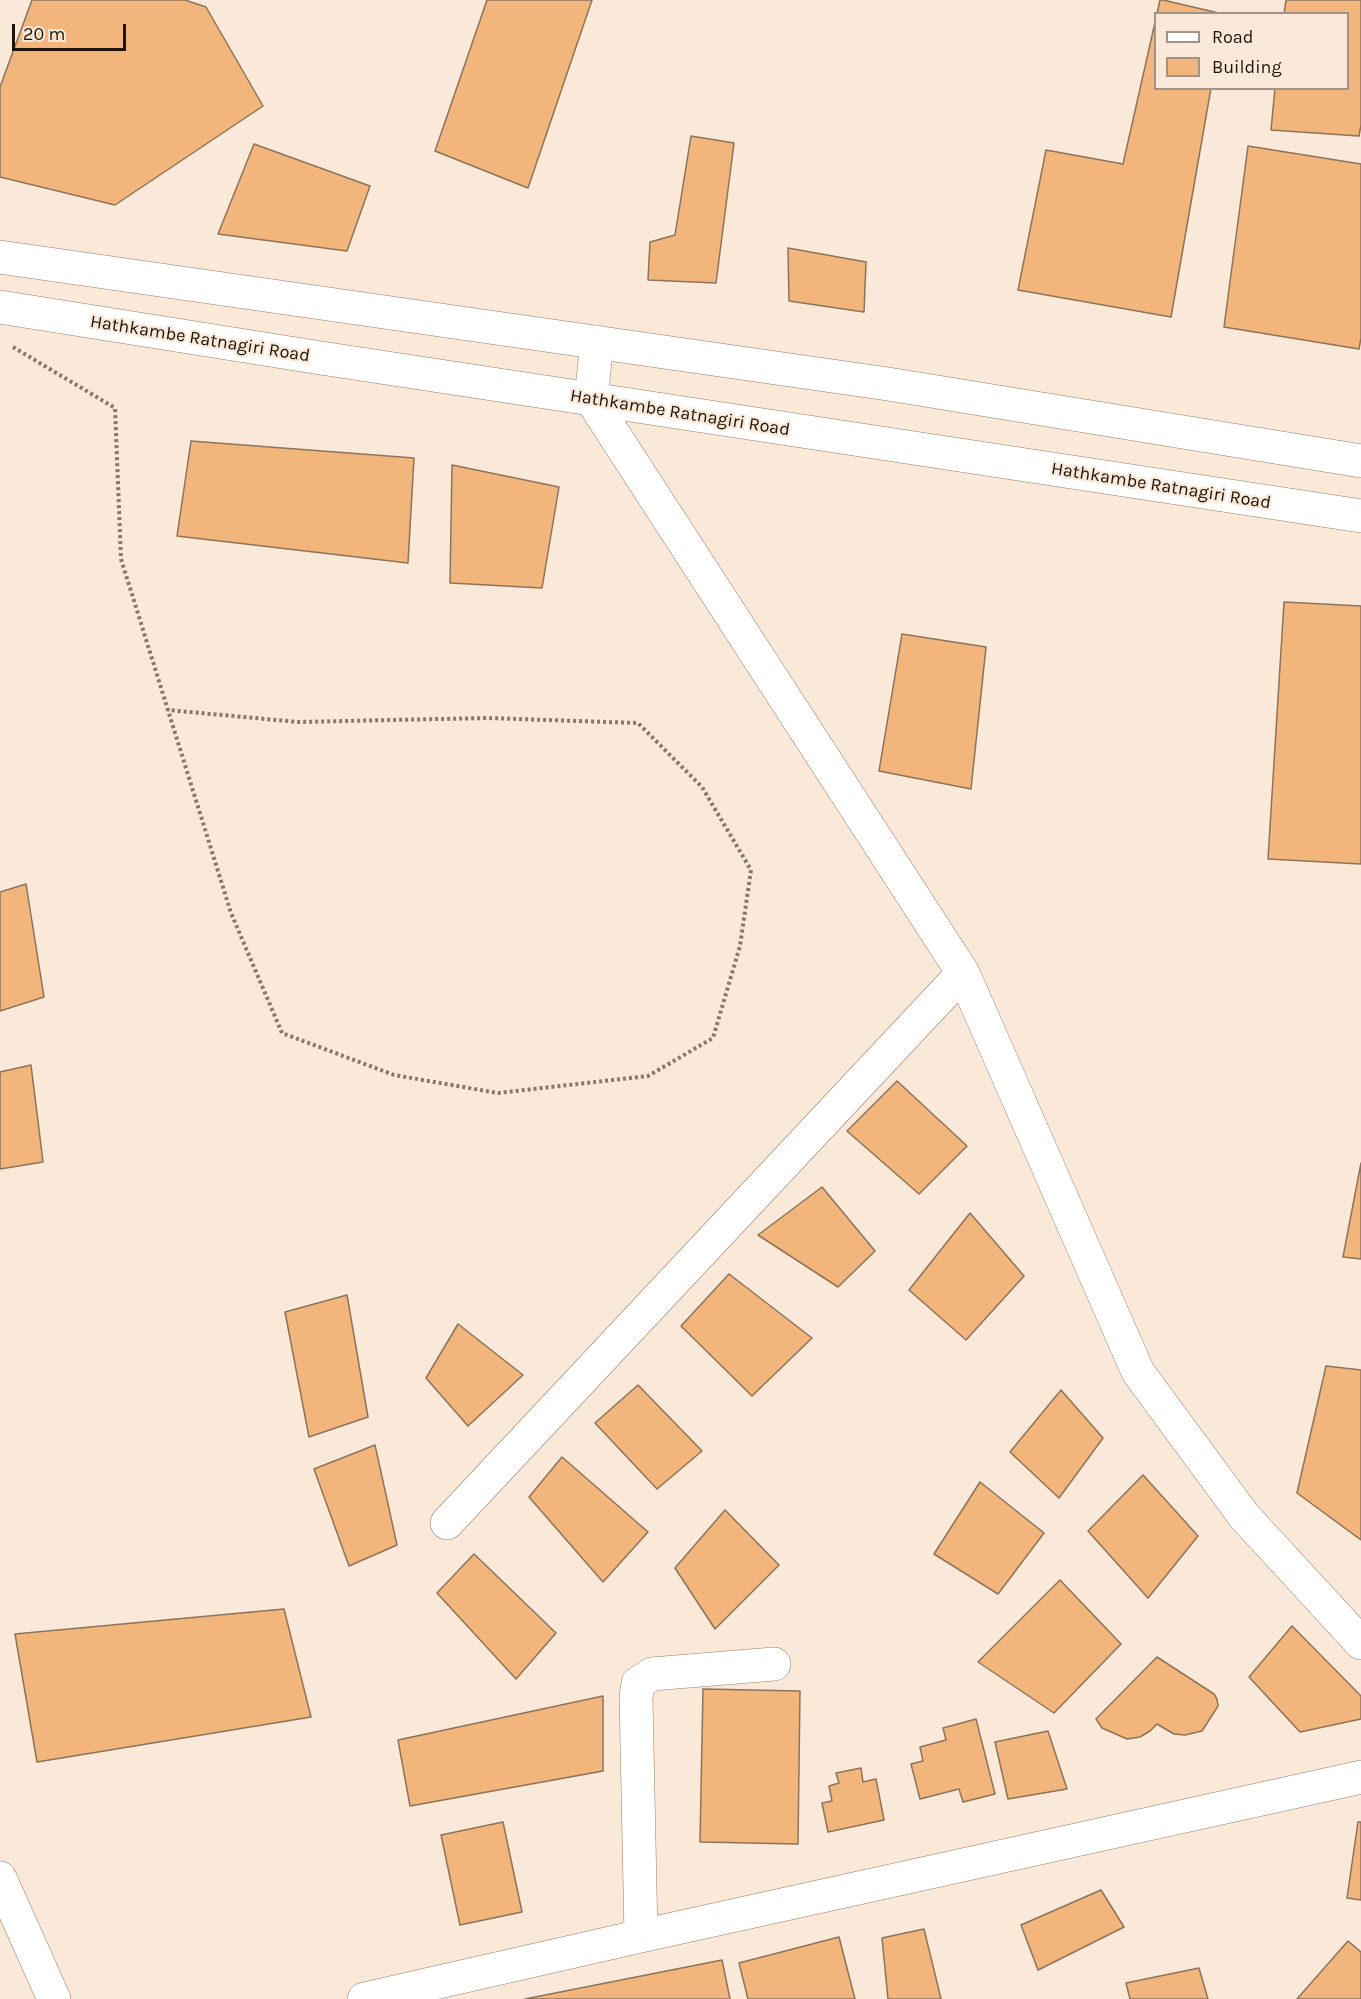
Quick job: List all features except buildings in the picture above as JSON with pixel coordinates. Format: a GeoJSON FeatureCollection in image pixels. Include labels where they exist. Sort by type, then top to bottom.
{"type":"FeatureCollection","features":[{"type":"Feature","properties":{"kind":"street"},"geometry":{"type":"LineString","coordinates":[[0,257],[888,384],[1361,461]]}},
{"type":"Feature","properties":{"kind":"street","name":"Hathkambe Ratnagiri Road"},"geometry":{"type":"LineString","coordinates":[[0,307],[1361,516]]}},
{"type":"Feature","properties":{"kind":"street"},"geometry":{"type":"LineString","coordinates":[[597,342],[591,399],[963,973],[1138,1372],[1244,1516],[1361,1643]]}},
{"type":"Feature","properties":{"kind":"street"},"geometry":{"type":"LineString","coordinates":[[447,1523],[963,973]]}},
{"type":"Feature","properties":{"kind":"street"},"geometry":{"type":"LineString","coordinates":[[641,1936],[636,1697],[638,1683],[652,1674],[774,1664]]}},
{"type":"Feature","properties":{"kind":"street"},"geometry":{"type":"LineString","coordinates":[[364,1999],[1361,1777]]}},
{"type":"Feature","properties":{"kind":"street"},"geometry":{"type":"LineString","coordinates":[[0,1878],[54,1999]]}},
{"type":"Feature","properties":{"kind":"path"},"geometry":{"type":"LineString","coordinates":[[10,345],[115,408],[121,559],[231,913],[282,1033],[394,1075],[498,1094],[648,1076],[713,1038],[740,946],[751,870],[702,787],[638,723],[487,718],[298,722],[168,710]]}}]}
